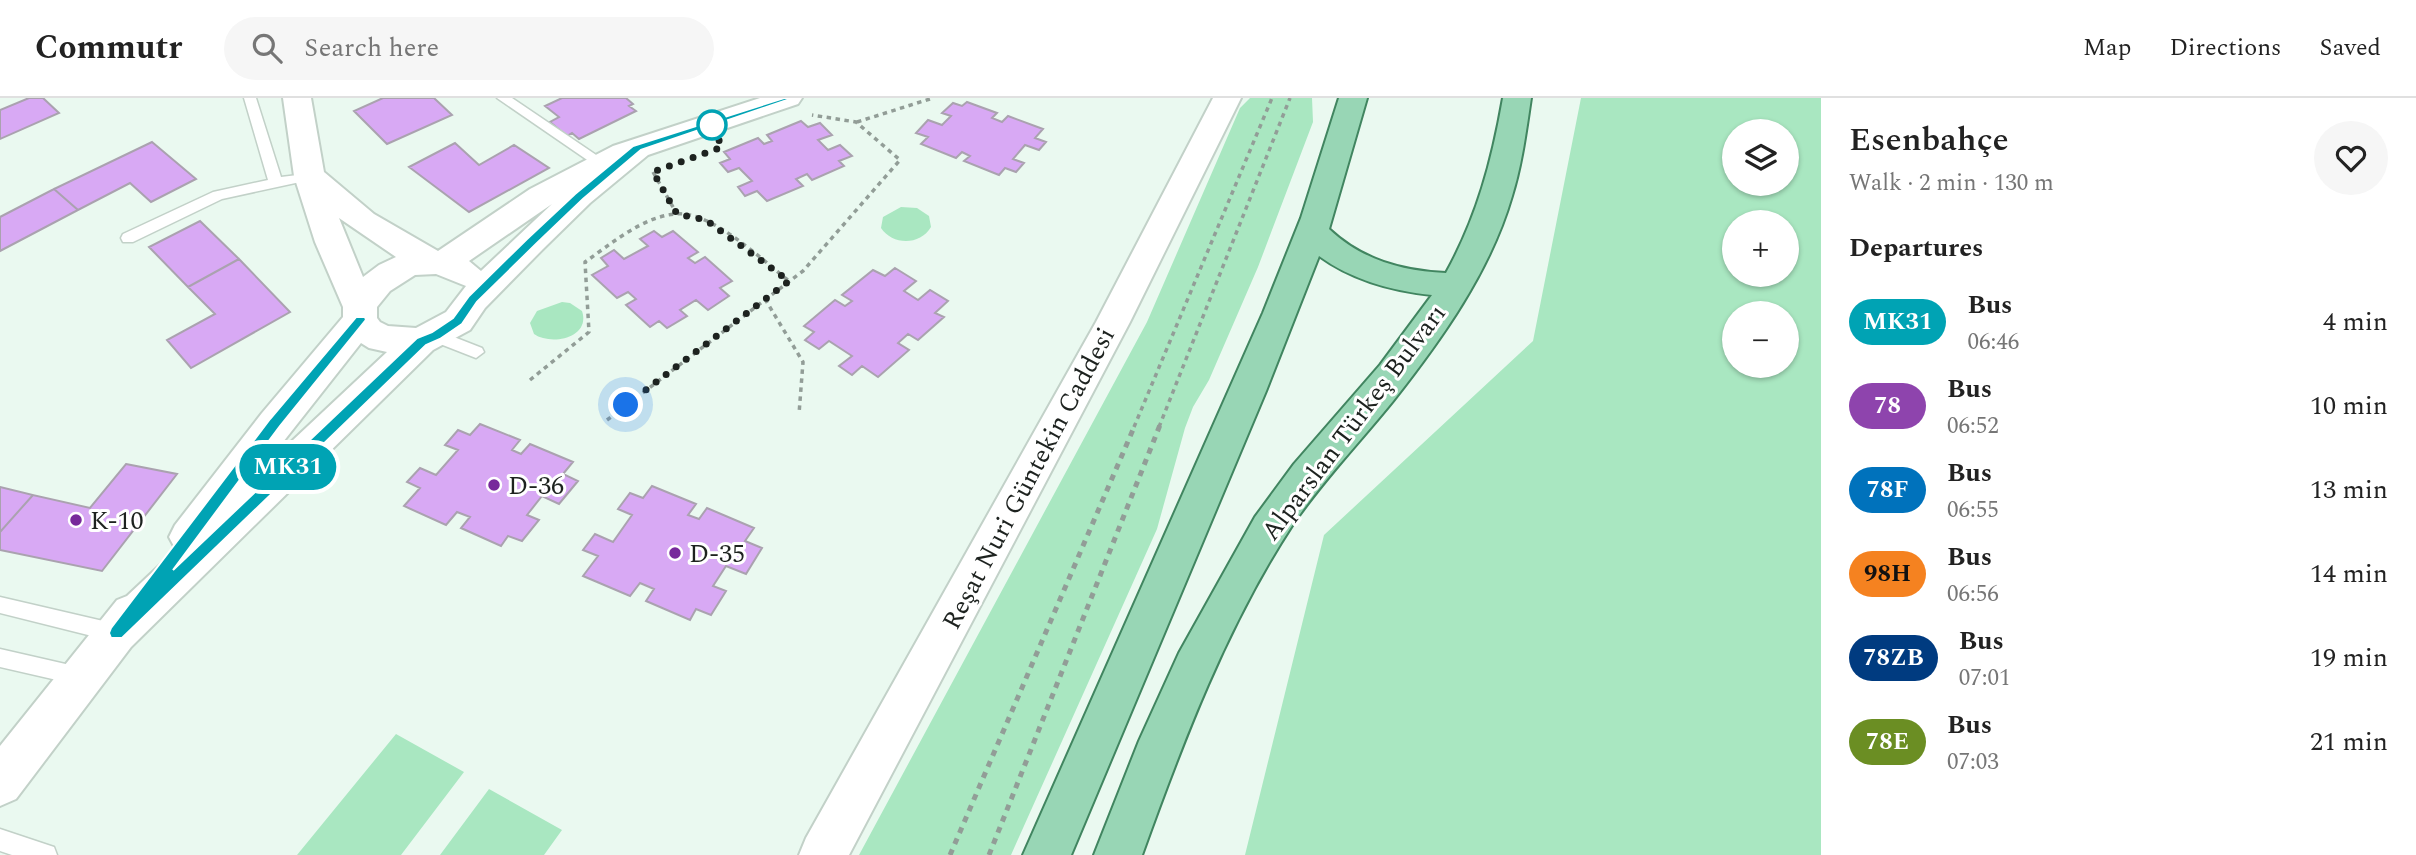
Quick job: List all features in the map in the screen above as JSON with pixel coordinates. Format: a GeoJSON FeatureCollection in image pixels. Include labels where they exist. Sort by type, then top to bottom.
{"type":"FeatureCollection","features":[{"type":"Feature","properties":{"kind":"main road","name":"Alparslan Türkeş Bulvarı"},"geometry":{"type":"LineString","coordinates":[[1118,855],[1174,713],[1212,628],[1280,511],[1337,439],[1393,376],[1456,285],[1489,217],[1504,172],[1517,98]]}},
{"type":"Feature","properties":{"kind":"main road"},"geometry":{"type":"LineString","coordinates":[[1047,855],[1100,727],[1265,354],[1312,231],[1344,105]]}},
{"type":"Feature","properties":{"kind":"main road"},"geometry":{"type":"LineString","coordinates":[[1312,231],[1339,255],[1391,278],[1456,285]]}},
{"type":"Feature","properties":{"kind":"street"},"geometry":{"type":"LineString","coordinates":[[296,98],[309,176],[331,242],[368,331],[381,339],[429,339]]}},
{"type":"Feature","properties":{"kind":"street","name":"Reşat Nuri Güntekin Caddesi"},"geometry":{"type":"LineString","coordinates":[[823,855],[1113,322],[1227,98]]}},
{"type":"Feature","properties":{"kind":"street"},"geometry":{"type":"LineString","coordinates":[[117,633],[429,339],[458,321],[473,299],[579,196],[645,160],[799,106]]}},
{"type":"Feature","properties":{"kind":"street"},"geometry":{"type":"LineString","coordinates":[[0,783],[360,314],[366,294],[377,282],[411,265],[436,263],[502,220],[601,163],[645,160]]}},
{"type":"Feature","properties":{"kind":"street"},"geometry":{"type":"LineString","coordinates":[[309,176],[363,222],[436,263],[458,268],[468,276],[474,286],[473,299]]}},
{"type":"Feature","properties":{"kind":"lane"},"geometry":{"type":"LineString","coordinates":[[250,98],[275,181]]}},
{"type":"Feature","properties":{"kind":"lane"},"geometry":{"type":"LineString","coordinates":[[502,98],[601,163]]}},
{"type":"Feature","properties":{"kind":"lane"},"geometry":{"type":"LineString","coordinates":[[128,238],[218,195],[309,176]]}},
{"type":"Feature","properties":{"kind":"lane"},"geometry":{"type":"LineString","coordinates":[[429,339],[476,352]]}},
{"type":"Feature","properties":{"kind":"lane"},"geometry":{"type":"LineString","coordinates":[[0,605],[117,633]]}},
{"type":"Feature","properties":{"kind":"lane"},"geometry":{"type":"LineString","coordinates":[[0,658],[83,677]]}},
{"type":"Feature","properties":{"kind":"lane"},"geometry":{"type":"LineString","coordinates":[[0,839],[46,855]]}},
{"type":"Feature","properties":{"kind":"path"},"geometry":{"type":"LineString","coordinates":[[856,122],[933,98]]}},
{"type":"Feature","properties":{"kind":"path"},"geometry":{"type":"LineString","coordinates":[[950,855],[1200,275],[1272,98]]}},
{"type":"Feature","properties":{"kind":"path"},"geometry":{"type":"LineString","coordinates":[[989,855],[1290,98]]}},
{"type":"Feature","properties":{"kind":"path"},"geometry":{"type":"LineString","coordinates":[[607,420],[803,271],[900,160],[856,122],[799,106]]}},
{"type":"Feature","properties":{"kind":"path"},"geometry":{"type":"LineString","coordinates":[[645,160],[664,168]]}},
{"type":"Feature","properties":{"kind":"path"},"geometry":{"type":"LineString","coordinates":[[645,160],[677,214]]}},
{"type":"Feature","properties":{"kind":"path"},"geometry":{"type":"LineString","coordinates":[[530,380],[589,332],[585,262],[632,230],[677,214],[706,220],[789,281]]}},
{"type":"Feature","properties":{"kind":"path"},"geometry":{"type":"LineString","coordinates":[[765,299],[803,362],[799,414]]}},
{"type":"Feature","properties":{"kind":"green space"},"geometry":{"type":"Polygon","coordinates":[[[1250,98],[1312,98],[1313,122],[1258,267],[1209,380],[1193,407],[1157,529],[1011,855],[859,855],[1147,322],[1240,108],[1250,98]]]}},
{"type":"Feature","properties":{"kind":"green space"},"geometry":{"type":"Polygon","coordinates":[[[1581,98],[1821,98],[1821,855],[1245,855],[1324,535],[1533,341],[1581,98]]]}},
{"type":"Feature","properties":{"kind":"green space"},"geometry":{"type":"Polygon","coordinates":[[[901,207],[917,208],[929,216],[931,227],[920,238],[899,240],[886,234],[881,228],[883,217],[901,207]]]}},
{"type":"Feature","properties":{"kind":"green space"},"geometry":{"type":"Polygon","coordinates":[[[562,302],[570,303],[582,311],[581,328],[568,337],[559,339],[541,338],[534,334],[530,323],[537,311],[562,302]]]}},
{"type":"Feature","properties":{"kind":"green space"},"geometry":{"type":"Polygon","coordinates":[[[396,734],[464,772],[401,855],[297,855],[396,734]]]}},
{"type":"Feature","properties":{"kind":"green space"},"geometry":{"type":"Polygon","coordinates":[[[489,789],[562,830],[544,855],[440,855],[489,789]]]}},
{"type":"Feature","properties":{"kind":"building"},"geometry":{"type":"Polygon","coordinates":[[[29,98],[43,98],[59,113],[0,139],[0,110],[29,98]]]}},
{"type":"Feature","properties":{"kind":"building"},"geometry":{"type":"Polygon","coordinates":[[[383,98],[434,98],[452,115],[387,144],[354,111],[383,98]]]}},
{"type":"Feature","properties":{"kind":"building"},"geometry":{"type":"Polygon","coordinates":[[[562,98],[626,98],[633,104],[629,106],[636,111],[579,139],[572,133],[567,136],[550,122],[559,117],[545,106],[562,98]]]}},
{"type":"Feature","properties":{"kind":"building"},"geometry":{"type":"Polygon","coordinates":[[[967,102],[997,113],[992,118],[1002,122],[1008,116],[1043,129],[1035,138],[1046,142],[1039,150],[1025,145],[1013,159],[1024,163],[1016,172],[1005,168],[999,175],[964,161],[970,156],[962,152],[956,158],[921,144],[928,137],[916,133],[928,120],[942,125],[951,116],[942,113],[953,103],[962,106],[967,102]]]}},
{"type":"Feature","properties":{"kind":"building"},"geometry":{"type":"Polygon","coordinates":[[[801,121],[808,127],[820,123],[832,135],[818,140],[828,150],[840,145],[852,156],[839,161],[844,166],[812,180],[807,174],[796,179],[803,186],[767,201],[757,191],[745,196],[738,187],[752,181],[739,168],[728,172],[720,163],[730,159],[724,152],[758,138],[764,144],[772,141],[767,135],[801,121]]]}},
{"type":"Feature","properties":{"kind":"building"},"geometry":{"type":"Polygon","coordinates":[[[152,142],[196,179],[151,202],[130,183],[78,210],[54,189],[152,142]]]}},
{"type":"Feature","properties":{"kind":"building"},"geometry":{"type":"Polygon","coordinates":[[[455,143],[479,165],[514,145],[549,168],[469,212],[409,167],[455,143]]]}},
{"type":"Feature","properties":{"kind":"building"},"geometry":{"type":"Polygon","coordinates":[[[54,189],[78,210],[0,251],[0,217],[54,189]]]}},
{"type":"Feature","properties":{"kind":"building"},"geometry":{"type":"Polygon","coordinates":[[[200,221],[239,259],[188,287],[149,247],[200,221]]]}},
{"type":"Feature","properties":{"kind":"building"},"geometry":{"type":"Polygon","coordinates":[[[654,231],[662,237],[673,231],[698,252],[688,258],[695,263],[705,257],[732,281],[720,288],[729,296],[708,310],[696,300],[680,310],[687,316],[667,328],[659,321],[650,327],[626,305],[636,299],[628,292],[617,298],[592,275],[608,266],[601,258],[614,250],[624,259],[648,246],[640,239],[654,231]]]}},
{"type":"Feature","properties":{"kind":"building"},"geometry":{"type":"Polygon","coordinates":[[[239,259],[290,312],[191,368],[167,340],[215,314],[188,287],[239,259]]]}},
{"type":"Feature","properties":{"kind":"building"},"geometry":{"type":"Polygon","coordinates":[[[895,268],[916,281],[904,291],[918,300],[930,290],[948,301],[935,313],[944,317],[918,340],[908,334],[898,343],[909,350],[878,377],[862,366],[852,375],[839,366],[852,356],[829,341],[819,349],[805,340],[814,332],[804,326],[835,300],[845,306],[852,301],[842,295],[873,270],[885,276],[895,268]]]}},
{"type":"Feature","properties":{"kind":"building","name":"D-36"},"geometry":{"type":"Polygon","coordinates":[[[480,424],[520,440],[512,450],[521,454],[530,444],[573,462],[563,474],[578,481],[559,504],[542,496],[527,515],[539,520],[522,541],[508,536],[501,546],[461,528],[470,517],[457,512],[446,525],[404,506],[420,488],[407,482],[420,468],[436,475],[458,450],[445,445],[458,430],[470,435],[480,424]]]}},
{"type":"Feature","properties":{"kind":"building","name":"K-10"},"geometry":{"type":"Polygon","coordinates":[[[126,464],[177,474],[102,571],[0,550],[0,532],[33,495],[90,508],[126,464]]]}},
{"type":"Feature","properties":{"kind":"building","name":"D-35"},"geometry":{"type":"Polygon","coordinates":[[[652,486],[696,504],[688,515],[699,519],[707,508],[754,528],[745,541],[762,548],[746,574],[726,566],[713,586],[726,591],[711,615],[696,609],[690,620],[646,601],[654,589],[640,583],[630,596],[583,576],[598,556],[583,550],[595,534],[613,542],[632,515],[618,509],[630,493],[643,498],[652,486]]]}},
{"type":"Feature","properties":{"kind":"building"},"geometry":{"type":"Polygon","coordinates":[[[0,487],[33,495],[0,532],[0,487]]]}},
{"type":"Feature","properties":{"kind":"bus line","name":"MK31"},"geometry":{"type":"LineString","coordinates":[[360,320],[275,423],[117,633],[421,341],[436,336],[458,321],[473,299],[531,241],[579,196],[637,148],[788,98]]}},
{"type":"Feature","properties":{"kind":"place","name":"D-36"},"geometry":{"type":"Point","coordinates":[494,485]}},
{"type":"Feature","properties":{"kind":"place","name":"K-10"},"geometry":{"type":"Point","coordinates":[76,520]}},
{"type":"Feature","properties":{"kind":"place","name":"D-35"},"geometry":{"type":"Point","coordinates":[675,553]}},
{"type":"Feature","properties":{"kind":"route"},"geometry":{"type":"LineString","coordinates":[[626,405],[789,281],[706,220],[677,214],[653,172],[722,147],[712,125]]}}]}
